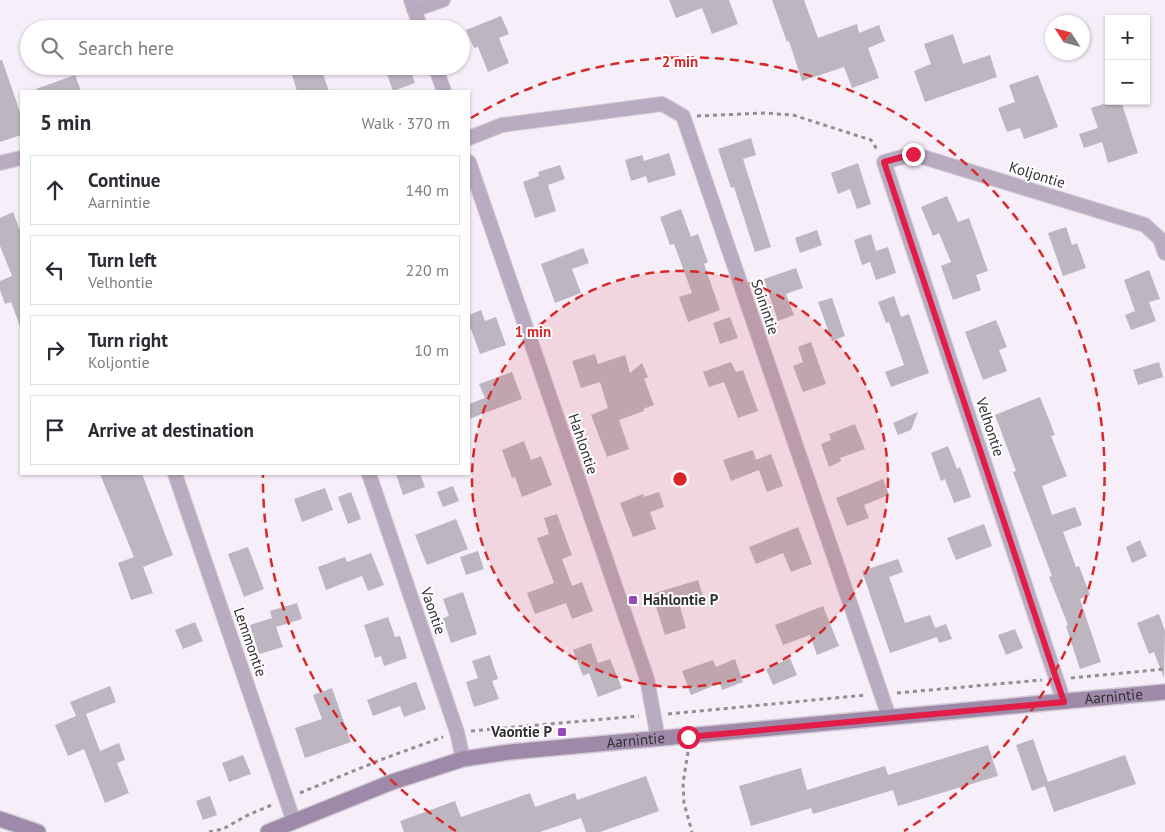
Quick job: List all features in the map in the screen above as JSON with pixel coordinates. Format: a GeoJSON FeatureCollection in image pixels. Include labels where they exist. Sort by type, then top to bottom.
{"type":"FeatureCollection","features":[{"type":"Feature","properties":{"kind":"street"},"geometry":{"type":"LineString","coordinates":[[418,20],[412,5],[442,0]]}},
{"type":"Feature","properties":{"kind":"street"},"geometry":{"type":"LineString","coordinates":[[438,75],[444,90]]}},
{"type":"Feature","properties":{"kind":"street"},"geometry":{"type":"LineString","coordinates":[[470,138],[502,125],[662,104],[683,116]]}},
{"type":"Feature","properties":{"kind":"street","name":"Soinintie"},"geometry":{"type":"LineString","coordinates":[[683,116],[889,717]]}},
{"type":"Feature","properties":{"kind":"street","name":"Koljontie"},"geometry":{"type":"LineString","coordinates":[[884,162],[913,154],[1145,226],[1160,239],[1165,253]]}},
{"type":"Feature","properties":{"kind":"street"},"geometry":{"type":"LineString","coordinates":[[0,164],[20,158]]}},
{"type":"Feature","properties":{"kind":"street","name":"Velhontie"},"geometry":{"type":"LineString","coordinates":[[884,162],[1064,702]]}},
{"type":"Feature","properties":{"kind":"street","name":"Hahlontie"},"geometry":{"type":"LineString","coordinates":[[470,165],[647,678],[658,739]]}},
{"type":"Feature","properties":{"kind":"street","name":"Lemmontie"},"geometry":{"type":"LineString","coordinates":[[175,475],[294,822]]}},
{"type":"Feature","properties":{"kind":"street","name":"Vaontie"},"geometry":{"type":"LineString","coordinates":[[369,475],[457,732],[464,759]]}},
{"type":"Feature","properties":{"kind":"street","name":"Aarnintie"},"geometry":{"type":"LineString","coordinates":[[268,832],[392,782],[464,759],[510,752],[1165,692]]}},
{"type":"Feature","properties":{"kind":"street"},"geometry":{"type":"LineString","coordinates":[[0,819],[38,832]]}},
{"type":"Feature","properties":{"kind":"path"},"geometry":{"type":"LineString","coordinates":[[683,116],[764,113],[793,115],[871,140],[884,162]]}},
{"type":"Feature","properties":{"kind":"path"},"geometry":{"type":"LineString","coordinates":[[688,737],[688,755],[683,783],[684,803],[692,832]]}},
{"type":"Feature","properties":{"kind":"building"},"geometry":{"type":"Polygon","coordinates":[[[669,0],[729,0],[738,24],[712,34],[702,8],[676,18],[669,0]]]}},
{"type":"Feature","properties":{"kind":"building"},"geometry":{"type":"Polygon","coordinates":[[[772,0],[804,0],[818,38],[857,24],[859,33],[879,25],[885,41],[868,48],[879,78],[852,88],[844,67],[802,81],[789,41],[787,42],[772,0]]]}},
{"type":"Feature","properties":{"kind":"building"},"geometry":{"type":"Polygon","coordinates":[[[501,16],[509,34],[499,38],[509,63],[488,72],[478,47],[474,48],[470,39],[470,28],[501,16]]]}},
{"type":"Feature","properties":{"kind":"building"},"geometry":{"type":"Polygon","coordinates":[[[953,34],[963,64],[990,55],[997,77],[925,102],[914,71],[931,64],[924,44],[953,34]]]}},
{"type":"Feature","properties":{"kind":"building"},"geometry":{"type":"Polygon","coordinates":[[[0,60],[2,60],[20,112],[20,135],[0,142],[0,60]]]}},
{"type":"Feature","properties":{"kind":"building"},"geometry":{"type":"Polygon","coordinates":[[[75,75],[81,90],[36,90],[75,75]]]}},
{"type":"Feature","properties":{"kind":"building"},"geometry":{"type":"Polygon","coordinates":[[[292,75],[323,75],[329,90],[297,90],[292,75]]]}},
{"type":"Feature","properties":{"kind":"building"},"geometry":{"type":"Polygon","coordinates":[[[387,75],[412,75],[415,83],[393,90],[387,75]]]}},
{"type":"Feature","properties":{"kind":"building"},"geometry":{"type":"Polygon","coordinates":[[[1038,75],[1058,127],[1024,139],[1020,128],[1007,132],[998,108],[1015,102],[1009,85],[1038,75]]]}},
{"type":"Feature","properties":{"kind":"building"},"geometry":{"type":"Polygon","coordinates":[[[1105,104],[1122,105],[1138,153],[1108,163],[1102,142],[1084,148],[1079,134],[1098,128],[1091,108],[1105,104]]]}},
{"type":"Feature","properties":{"kind":"building"},"geometry":{"type":"Polygon","coordinates":[[[751,138],[756,155],[743,159],[771,247],[755,252],[734,187],[731,188],[718,149],[751,138]]]}},
{"type":"Feature","properties":{"kind":"building"},"geometry":{"type":"Polygon","coordinates":[[[669,153],[676,175],[648,183],[646,176],[631,181],[625,160],[642,155],[644,161],[669,153]]]}},
{"type":"Feature","properties":{"kind":"building"},"geometry":{"type":"Polygon","coordinates":[[[858,163],[871,204],[857,209],[850,189],[838,194],[831,173],[858,163]]]}},
{"type":"Feature","properties":{"kind":"building"},"geometry":{"type":"Polygon","coordinates":[[[560,165],[565,179],[548,185],[556,211],[535,218],[523,182],[539,176],[538,172],[560,165]]]}},
{"type":"Feature","properties":{"kind":"building"},"geometry":{"type":"Polygon","coordinates":[[[947,196],[958,222],[969,218],[988,271],[976,275],[981,290],[953,300],[941,266],[951,262],[939,233],[933,236],[921,207],[947,196]]]}},
{"type":"Feature","properties":{"kind":"building"},"geometry":{"type":"Polygon","coordinates":[[[681,209],[691,237],[698,234],[708,262],[704,264],[720,310],[688,322],[679,297],[692,293],[674,244],[670,245],[660,217],[681,209]]]}},
{"type":"Feature","properties":{"kind":"building"},"geometry":{"type":"Polygon","coordinates":[[[13,212],[20,230],[20,326],[11,302],[5,304],[0,290],[0,281],[12,276],[0,246],[0,218],[13,212]]]}},
{"type":"Feature","properties":{"kind":"building"},"geometry":{"type":"Polygon","coordinates":[[[1066,227],[1072,245],[1077,243],[1086,268],[1063,276],[1048,233],[1066,227]]]}},
{"type":"Feature","properties":{"kind":"building"},"geometry":{"type":"Polygon","coordinates":[[[817,230],[822,245],[800,253],[795,238],[817,230]]]}},
{"type":"Feature","properties":{"kind":"building"},"geometry":{"type":"Polygon","coordinates":[[[871,234],[876,251],[888,247],[896,273],[876,280],[870,262],[862,265],[854,240],[871,234]]]}},
{"type":"Feature","properties":{"kind":"building"},"geometry":{"type":"Polygon","coordinates":[[[583,248],[589,263],[572,269],[581,293],[555,303],[541,264],[583,248]]]}},
{"type":"Feature","properties":{"kind":"building"},"geometry":{"type":"Polygon","coordinates":[[[796,268],[803,288],[786,294],[794,315],[778,321],[764,279],[796,268]]]}},
{"type":"Feature","properties":{"kind":"building"},"geometry":{"type":"Polygon","coordinates":[[[1149,270],[1160,299],[1149,302],[1156,321],[1131,330],[1125,315],[1135,311],[1124,280],[1149,270]]]}},
{"type":"Feature","properties":{"kind":"building"},"geometry":{"type":"Polygon","coordinates":[[[894,296],[901,317],[909,314],[929,373],[891,387],[885,372],[904,365],[889,322],[886,323],[878,302],[894,296]]]}},
{"type":"Feature","properties":{"kind":"building"},"geometry":{"type":"Polygon","coordinates":[[[832,298],[845,336],[832,341],[818,302],[832,298]]]}},
{"type":"Feature","properties":{"kind":"building"},"geometry":{"type":"Polygon","coordinates":[[[481,310],[485,321],[496,317],[506,345],[480,354],[470,330],[470,315],[481,310]]]}},
{"type":"Feature","properties":{"kind":"building"},"geometry":{"type":"Polygon","coordinates":[[[730,317],[738,338],[720,344],[713,323],[730,317]]]}},
{"type":"Feature","properties":{"kind":"building"},"geometry":{"type":"Polygon","coordinates":[[[996,320],[1007,347],[999,350],[1007,371],[983,380],[965,332],[996,320]]]}},
{"type":"Feature","properties":{"kind":"building"},"geometry":{"type":"Polygon","coordinates":[[[811,342],[826,384],[803,392],[793,366],[803,362],[798,347],[811,342]]]}},
{"type":"Feature","properties":{"kind":"building"},"geometry":{"type":"Polygon","coordinates":[[[595,354],[598,364],[625,355],[630,373],[642,363],[648,377],[644,379],[654,405],[643,409],[644,411],[619,420],[629,449],[607,457],[591,415],[608,408],[600,382],[581,388],[572,361],[595,354]]]}},
{"type":"Feature","properties":{"kind":"building"},"geometry":{"type":"Polygon","coordinates":[[[731,362],[736,372],[743,370],[758,411],[738,418],[724,382],[709,387],[703,372],[731,362]]]}},
{"type":"Feature","properties":{"kind":"building"},"geometry":{"type":"Polygon","coordinates":[[[1159,362],[1163,377],[1138,385],[1133,370],[1159,362]]]}},
{"type":"Feature","properties":{"kind":"building"},"geometry":{"type":"Polygon","coordinates":[[[512,372],[522,399],[470,419],[470,404],[485,398],[479,384],[512,372]]]}},
{"type":"Feature","properties":{"kind":"building"},"geometry":{"type":"Polygon","coordinates":[[[1040,397],[1055,435],[1051,436],[1067,476],[1042,486],[1052,515],[1075,507],[1082,525],[1063,532],[1076,567],[1079,566],[1090,595],[1080,599],[1101,662],[1080,669],[1066,626],[1068,625],[1049,577],[1052,576],[1013,472],[1016,471],[995,415],[1040,397]]]}},
{"type":"Feature","properties":{"kind":"building"},"geometry":{"type":"Polygon","coordinates":[[[918,412],[911,430],[898,435],[893,423],[918,412]]]}},
{"type":"Feature","properties":{"kind":"building"},"geometry":{"type":"Polygon","coordinates":[[[855,424],[865,449],[840,458],[841,461],[829,467],[821,444],[831,440],[829,434],[855,424]]]}},
{"type":"Feature","properties":{"kind":"building"},"geometry":{"type":"Polygon","coordinates":[[[524,441],[531,460],[541,456],[552,485],[522,497],[515,477],[512,478],[502,450],[524,441]]]}},
{"type":"Feature","properties":{"kind":"building"},"geometry":{"type":"Polygon","coordinates":[[[948,446],[957,469],[960,467],[971,497],[954,503],[945,479],[941,481],[931,453],[948,446]]]}},
{"type":"Feature","properties":{"kind":"building"},"geometry":{"type":"Polygon","coordinates":[[[753,450],[756,460],[771,454],[783,486],[767,492],[759,470],[731,481],[723,460],[753,450]]]}},
{"type":"Feature","properties":{"kind":"building"},"geometry":{"type":"Polygon","coordinates":[[[100,475],[142,475],[173,555],[143,567],[153,593],[131,600],[118,563],[134,557],[100,475]]]}},
{"type":"Feature","properties":{"kind":"building"},"geometry":{"type":"Polygon","coordinates":[[[396,475],[420,475],[425,487],[403,495],[396,475]]]}},
{"type":"Feature","properties":{"kind":"building"},"geometry":{"type":"Polygon","coordinates":[[[883,479],[889,495],[864,505],[869,518],[847,526],[836,498],[883,479]]]}},
{"type":"Feature","properties":{"kind":"building"},"geometry":{"type":"Polygon","coordinates":[[[453,486],[459,501],[443,507],[437,492],[453,486]]]}},
{"type":"Feature","properties":{"kind":"building"},"geometry":{"type":"Polygon","coordinates":[[[325,488],[333,510],[302,522],[294,499],[325,488]]]}},
{"type":"Feature","properties":{"kind":"building"},"geometry":{"type":"Polygon","coordinates":[[[351,492],[361,519],[348,524],[338,497],[351,492]]]}},
{"type":"Feature","properties":{"kind":"building"},"geometry":{"type":"Polygon","coordinates":[[[659,492],[664,507],[650,512],[656,529],[633,537],[620,503],[643,494],[644,497],[659,492]]]}},
{"type":"Feature","properties":{"kind":"building"},"geometry":{"type":"Polygon","coordinates":[[[557,514],[572,555],[562,559],[572,586],[582,582],[593,611],[572,619],[566,603],[535,614],[527,593],[554,583],[537,538],[549,534],[544,518],[557,514]]]}},
{"type":"Feature","properties":{"kind":"building"},"geometry":{"type":"Polygon","coordinates":[[[456,519],[468,549],[427,565],[415,535],[456,519]]]}},
{"type":"Feature","properties":{"kind":"building"},"geometry":{"type":"Polygon","coordinates":[[[984,524],[992,546],[956,560],[947,538],[984,524]]]}},
{"type":"Feature","properties":{"kind":"building"},"geometry":{"type":"Polygon","coordinates":[[[798,527],[812,564],[791,572],[783,553],[756,564],[749,547],[798,527]]]}},
{"type":"Feature","properties":{"kind":"building"},"geometry":{"type":"Polygon","coordinates":[[[1140,540],[1147,556],[1132,563],[1126,547],[1140,540]]]}},
{"type":"Feature","properties":{"kind":"building"},"geometry":{"type":"Polygon","coordinates":[[[248,547],[264,589],[244,597],[228,554],[248,547]]]}},
{"type":"Feature","properties":{"kind":"building"},"geometry":{"type":"Polygon","coordinates":[[[478,551],[484,569],[466,575],[460,557],[478,551]]]}},
{"type":"Feature","properties":{"kind":"building"},"geometry":{"type":"Polygon","coordinates":[[[371,553],[384,585],[368,591],[362,576],[326,590],[318,567],[345,557],[347,562],[371,553]]]}},
{"type":"Feature","properties":{"kind":"building"},"geometry":{"type":"Polygon","coordinates":[[[898,559],[903,572],[889,577],[905,623],[930,615],[935,628],[946,624],[952,639],[939,643],[937,637],[890,653],[862,571],[898,559]]]}},
{"type":"Feature","properties":{"kind":"building"},"geometry":{"type":"Polygon","coordinates":[[[698,580],[703,596],[679,603],[686,628],[665,635],[652,594],[698,580]]]}},
{"type":"Feature","properties":{"kind":"building"},"geometry":{"type":"Polygon","coordinates":[[[463,592],[477,634],[451,643],[443,618],[449,616],[443,599],[463,592]]]}},
{"type":"Feature","properties":{"kind":"building"},"geometry":{"type":"Polygon","coordinates":[[[297,603],[302,619],[276,627],[283,647],[259,654],[250,625],[272,618],[270,611],[297,603]]]}},
{"type":"Feature","properties":{"kind":"building"},"geometry":{"type":"Polygon","coordinates":[[[823,606],[839,646],[817,655],[810,635],[783,645],[775,625],[823,606]]]}},
{"type":"Feature","properties":{"kind":"building"},"geometry":{"type":"Polygon","coordinates":[[[1159,614],[1165,631],[1164,678],[1154,652],[1149,654],[1137,623],[1159,614]]]}},
{"type":"Feature","properties":{"kind":"building"},"geometry":{"type":"Polygon","coordinates":[[[388,617],[395,637],[400,636],[407,658],[384,666],[381,656],[375,658],[364,625],[388,617]]]}},
{"type":"Feature","properties":{"kind":"building"},"geometry":{"type":"Polygon","coordinates":[[[195,622],[203,641],[183,649],[175,630],[195,622]]]}},
{"type":"Feature","properties":{"kind":"building"},"geometry":{"type":"Polygon","coordinates":[[[1015,629],[1023,648],[1006,655],[998,635],[1015,629]]]}},
{"type":"Feature","properties":{"kind":"building"},"geometry":{"type":"Polygon","coordinates":[[[591,643],[598,663],[610,659],[622,688],[598,697],[589,673],[583,676],[573,650],[591,643]]]}},
{"type":"Feature","properties":{"kind":"building"},"geometry":{"type":"Polygon","coordinates":[[[490,655],[498,679],[492,681],[499,699],[474,707],[466,682],[478,678],[472,661],[490,655]]]}},
{"type":"Feature","properties":{"kind":"building"},"geometry":{"type":"Polygon","coordinates":[[[790,658],[797,675],[773,685],[766,669],[790,658]]]}},
{"type":"Feature","properties":{"kind":"building"},"geometry":{"type":"Polygon","coordinates":[[[735,659],[743,682],[722,690],[720,683],[691,695],[682,671],[713,660],[716,667],[735,659]]]}},
{"type":"Feature","properties":{"kind":"building"},"geometry":{"type":"Polygon","coordinates":[[[416,682],[426,709],[404,717],[400,706],[373,716],[367,700],[416,682]]]}},
{"type":"Feature","properties":{"kind":"building"},"geometry":{"type":"Polygon","coordinates":[[[110,686],[116,702],[86,714],[100,751],[119,743],[125,760],[117,763],[129,793],[105,803],[84,749],[68,756],[55,725],[76,716],[70,702],[110,686]]]}},
{"type":"Feature","properties":{"kind":"building"},"geometry":{"type":"Polygon","coordinates":[[[332,688],[351,742],[305,758],[295,728],[322,719],[313,695],[332,688]]]}},
{"type":"Feature","properties":{"kind":"building"},"geometry":{"type":"Polygon","coordinates":[[[1033,739],[1048,782],[1125,755],[1136,784],[1054,812],[1045,786],[1032,791],[1016,745],[1033,739]]]}},
{"type":"Feature","properties":{"kind":"building"},"geometry":{"type":"Polygon","coordinates":[[[988,745],[998,776],[898,806],[893,790],[813,814],[811,808],[751,826],[739,786],[801,768],[807,790],[885,766],[888,775],[988,745]]]}},
{"type":"Feature","properties":{"kind":"building"},"geometry":{"type":"Polygon","coordinates":[[[243,755],[251,774],[229,782],[222,763],[243,755]]]}},
{"type":"Feature","properties":{"kind":"building"},"geometry":{"type":"Polygon","coordinates":[[[646,776],[659,811],[600,832],[586,832],[581,818],[540,832],[404,832],[400,821],[455,801],[461,817],[530,793],[535,807],[575,793],[577,800],[646,776]]]}},
{"type":"Feature","properties":{"kind":"building"},"geometry":{"type":"Polygon","coordinates":[[[210,796],[217,815],[203,820],[196,801],[210,796]]]}},
{"type":"Feature","properties":{"kind":"place","name":"Hahlontie P"},"geometry":{"type":"Point","coordinates":[633,600]}},
{"type":"Feature","properties":{"kind":"place","name":"Vaontie P"},"geometry":{"type":"Point","coordinates":[562,732]}},
{"type":"Feature","properties":{"kind":"route"},"geometry":{"type":"LineString","coordinates":[[688,737],[1064,702],[884,162],[913,154]]}}]}
